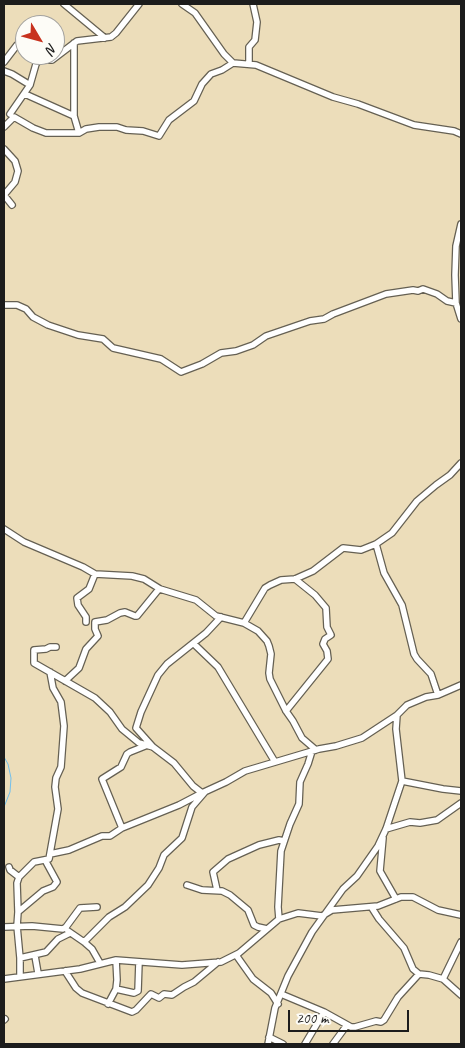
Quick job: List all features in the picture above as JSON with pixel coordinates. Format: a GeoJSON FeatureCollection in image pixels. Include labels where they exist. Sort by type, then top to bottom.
{"type":"FeatureCollection","features":[{"type":"Feature","properties":{"kind":"street"},"geometry":{"type":"LineString","coordinates":[[64,4],[105,38]]}},
{"type":"Feature","properties":{"kind":"street"},"geometry":{"type":"LineString","coordinates":[[65,50],[74,43],[105,38],[116,33],[139,4]]}},
{"type":"Feature","properties":{"kind":"street"},"geometry":{"type":"LineString","coordinates":[[182,4],[195,13],[224,54],[233,63]]}},
{"type":"Feature","properties":{"kind":"street"},"geometry":{"type":"LineString","coordinates":[[249,64],[250,47],[255,40],[257,22],[253,4]]}},
{"type":"Feature","properties":{"kind":"street"},"geometry":{"type":"LineString","coordinates":[[74,43],[74,116],[79,133]]}},
{"type":"Feature","properties":{"kind":"street"},"geometry":{"type":"LineString","coordinates":[[4,62],[15,48]]}},
{"type":"Feature","properties":{"kind":"street"},"geometry":{"type":"LineString","coordinates":[[4,108],[12,115],[46,133],[79,133],[98,126],[116,126],[126,130],[143,131],[159,136],[169,120],[194,101],[202,84],[211,74],[233,63],[256,65],[333,97],[358,104],[414,125],[454,131],[461,134]]}},
{"type":"Feature","properties":{"kind":"street"},"geometry":{"type":"LineString","coordinates":[[4,127],[30,85],[36,65]]}},
{"type":"Feature","properties":{"kind":"street"},"geometry":{"type":"LineString","coordinates":[[4,72],[12,74],[30,85]]}},
{"type":"Feature","properties":{"kind":"street"},"geometry":{"type":"LineString","coordinates":[[25,94],[74,116]]}},
{"type":"Feature","properties":{"kind":"street"},"geometry":{"type":"LineString","coordinates":[[4,148],[15,161],[18,171],[15,182],[4,195],[12,205]]}},
{"type":"Feature","properties":{"kind":"street"},"geometry":{"type":"LineString","coordinates":[[461,224],[455,260],[456,303],[461,319]]}},
{"type":"Feature","properties":{"kind":"street"},"geometry":{"type":"LineString","coordinates":[[4,305],[17,305],[26,309],[33,317],[48,325],[78,335],[103,339],[113,348],[161,359],[181,372],[202,364],[222,353],[236,351],[253,345],[266,336],[324,319],[386,294],[423,289],[437,294],[447,301],[456,303]]}},
{"type":"Feature","properties":{"kind":"street"},"geometry":{"type":"LineString","coordinates":[[244,623],[265,588],[281,580],[295,579],[321,566],[343,548],[361,550],[376,544],[392,533],[417,501],[450,475],[461,463]]}},
{"type":"Feature","properties":{"kind":"street"},"geometry":{"type":"LineString","coordinates":[[4,529],[24,542],[95,574],[132,576],[144,579],[159,589],[196,600],[216,616],[244,623],[258,631],[267,641],[271,654],[270,679],[286,712],[294,721],[302,738],[314,751]]}},
{"type":"Feature","properties":{"kind":"street"},"geometry":{"type":"LineString","coordinates":[[376,544],[384,573],[402,605],[414,654],[431,674],[438,695]]}},
{"type":"Feature","properties":{"kind":"street"},"geometry":{"type":"LineString","coordinates":[[86,622],[86,617],[78,605],[77,598],[89,589],[95,574]]}},
{"type":"Feature","properties":{"kind":"street"},"geometry":{"type":"LineString","coordinates":[[286,712],[328,659],[327,651],[323,644],[331,635],[327,627],[326,608],[315,595],[295,579]]}},
{"type":"Feature","properties":{"kind":"street"},"geometry":{"type":"LineString","coordinates":[[66,681],[79,668],[86,649],[98,636],[95,630],[96,622],[107,620],[125,612],[137,616],[159,589]]}},
{"type":"Feature","properties":{"kind":"street"},"geometry":{"type":"LineString","coordinates":[[204,792],[193,786],[174,763],[153,747],[136,728],[140,712],[158,675],[167,664],[194,644],[221,617]]}},
{"type":"Feature","properties":{"kind":"street"},"geometry":{"type":"LineString","coordinates":[[194,644],[218,667],[275,762]]}},
{"type":"Feature","properties":{"kind":"street"},"geometry":{"type":"LineString","coordinates":[[56,647],[34,650],[34,663],[95,698],[110,712],[122,729],[145,746]]}},
{"type":"Feature","properties":{"kind":"street"},"geometry":{"type":"LineString","coordinates":[[20,977],[17,883],[19,878],[34,862],[49,858],[58,809],[55,787],[56,778],[61,767],[64,726],[61,702],[53,688],[50,672]]}},
{"type":"Feature","properties":{"kind":"street"},"geometry":{"type":"LineString","coordinates":[[50,854],[69,850],[102,836],[110,836],[122,828],[165,811],[226,782],[241,772],[362,738],[397,715],[408,704],[426,697],[438,695],[461,685]]}},
{"type":"Feature","properties":{"kind":"street"},"geometry":{"type":"LineString","coordinates":[[268,1044],[273,1014],[288,976],[312,932],[343,889],[357,876],[386,829],[402,781],[396,729],[397,715]]}},
{"type":"Feature","properties":{"kind":"street"},"geometry":{"type":"LineString","coordinates":[[122,828],[102,779],[121,767],[127,754],[140,746],[153,747]]}},
{"type":"Feature","properties":{"kind":"street"},"geometry":{"type":"LineString","coordinates":[[279,919],[281,852],[299,804],[300,782],[314,751]]}},
{"type":"Feature","properties":{"kind":"street"},"geometry":{"type":"LineString","coordinates":[[402,781],[443,790],[461,791]]}},
{"type":"Feature","properties":{"kind":"street"},"geometry":{"type":"LineString","coordinates":[[84,942],[108,917],[126,907],[148,885],[159,868],[164,855],[182,838],[192,807],[204,792]]}},
{"type":"Feature","properties":{"kind":"street"},"geometry":{"type":"LineString","coordinates":[[386,829],[410,822],[420,823],[437,820],[461,803]]}},
{"type":"Feature","properties":{"kind":"street"},"geometry":{"type":"LineString","coordinates":[[383,836],[380,870],[396,898]]}},
{"type":"Feature","properties":{"kind":"street"},"geometry":{"type":"LineString","coordinates":[[217,890],[213,872],[228,859],[259,845],[279,840],[284,841]]}},
{"type":"Feature","properties":{"kind":"street"},"geometry":{"type":"LineString","coordinates":[[18,912],[43,891],[53,887],[56,883],[56,878],[45,860]]}},
{"type":"Feature","properties":{"kind":"street"},"geometry":{"type":"LineString","coordinates":[[9,867],[19,878]]}},
{"type":"Feature","properties":{"kind":"street"},"geometry":{"type":"LineString","coordinates":[[186,885],[202,890],[217,890],[230,895],[248,910],[254,925],[267,929]]}},
{"type":"Feature","properties":{"kind":"street"},"geometry":{"type":"LineString","coordinates":[[4,980],[65,971],[116,960],[182,965],[218,962],[236,955],[279,919],[298,913],[322,916],[332,910],[372,908],[401,896],[413,897],[438,910],[461,915]]}},
{"type":"Feature","properties":{"kind":"street"},"geometry":{"type":"LineString","coordinates":[[64,929],[80,908],[97,908]]}},
{"type":"Feature","properties":{"kind":"street"},"geometry":{"type":"LineString","coordinates":[[372,908],[404,948],[410,964],[419,974],[443,979],[461,995]]}},
{"type":"Feature","properties":{"kind":"street"},"geometry":{"type":"LineString","coordinates":[[4,927],[32,926],[55,930],[64,929],[92,949],[100,963]]}},
{"type":"Feature","properties":{"kind":"street"},"geometry":{"type":"LineString","coordinates":[[20,958],[46,952],[58,939],[70,933]]}},
{"type":"Feature","properties":{"kind":"street"},"geometry":{"type":"LineString","coordinates":[[443,979],[461,942]]}},
{"type":"Feature","properties":{"kind":"street"},"geometry":{"type":"LineString","coordinates":[[236,955],[252,979],[271,993],[278,1004]]}},
{"type":"Feature","properties":{"kind":"street"},"geometry":{"type":"LineString","coordinates":[[35,956],[38,974]]}},
{"type":"Feature","properties":{"kind":"street"},"geometry":{"type":"LineString","coordinates":[[108,1004],[116,989],[116,960]]}},
{"type":"Feature","properties":{"kind":"street"},"geometry":{"type":"LineString","coordinates":[[116,989],[134,993],[138,991],[138,962]]}},
{"type":"Feature","properties":{"kind":"street"},"geometry":{"type":"LineString","coordinates":[[65,971],[76,988],[82,993],[132,1012],[151,994],[160,998],[164,994],[172,995],[184,986],[194,982],[218,962]]}},
{"type":"Feature","properties":{"kind":"street"},"geometry":{"type":"LineString","coordinates":[[281,994],[324,1012],[347,1025],[356,1027],[376,1021],[381,1022],[398,997],[419,974]]}},
{"type":"Feature","properties":{"kind":"street"},"geometry":{"type":"LineString","coordinates":[[304,1044],[324,1012]]}},
{"type":"Feature","properties":{"kind":"street"},"geometry":{"type":"LineString","coordinates":[[333,1044],[347,1025]]}},
{"type":"Feature","properties":{"kind":"street"},"geometry":{"type":"LineString","coordinates":[[269,1037],[283,1044]]}},
{"type":"Feature","properties":{"kind":"waterway"},"geometry":{"type":"LineString","coordinates":[[4,757],[8,764],[11,778],[10,792],[4,807]]}}]}
